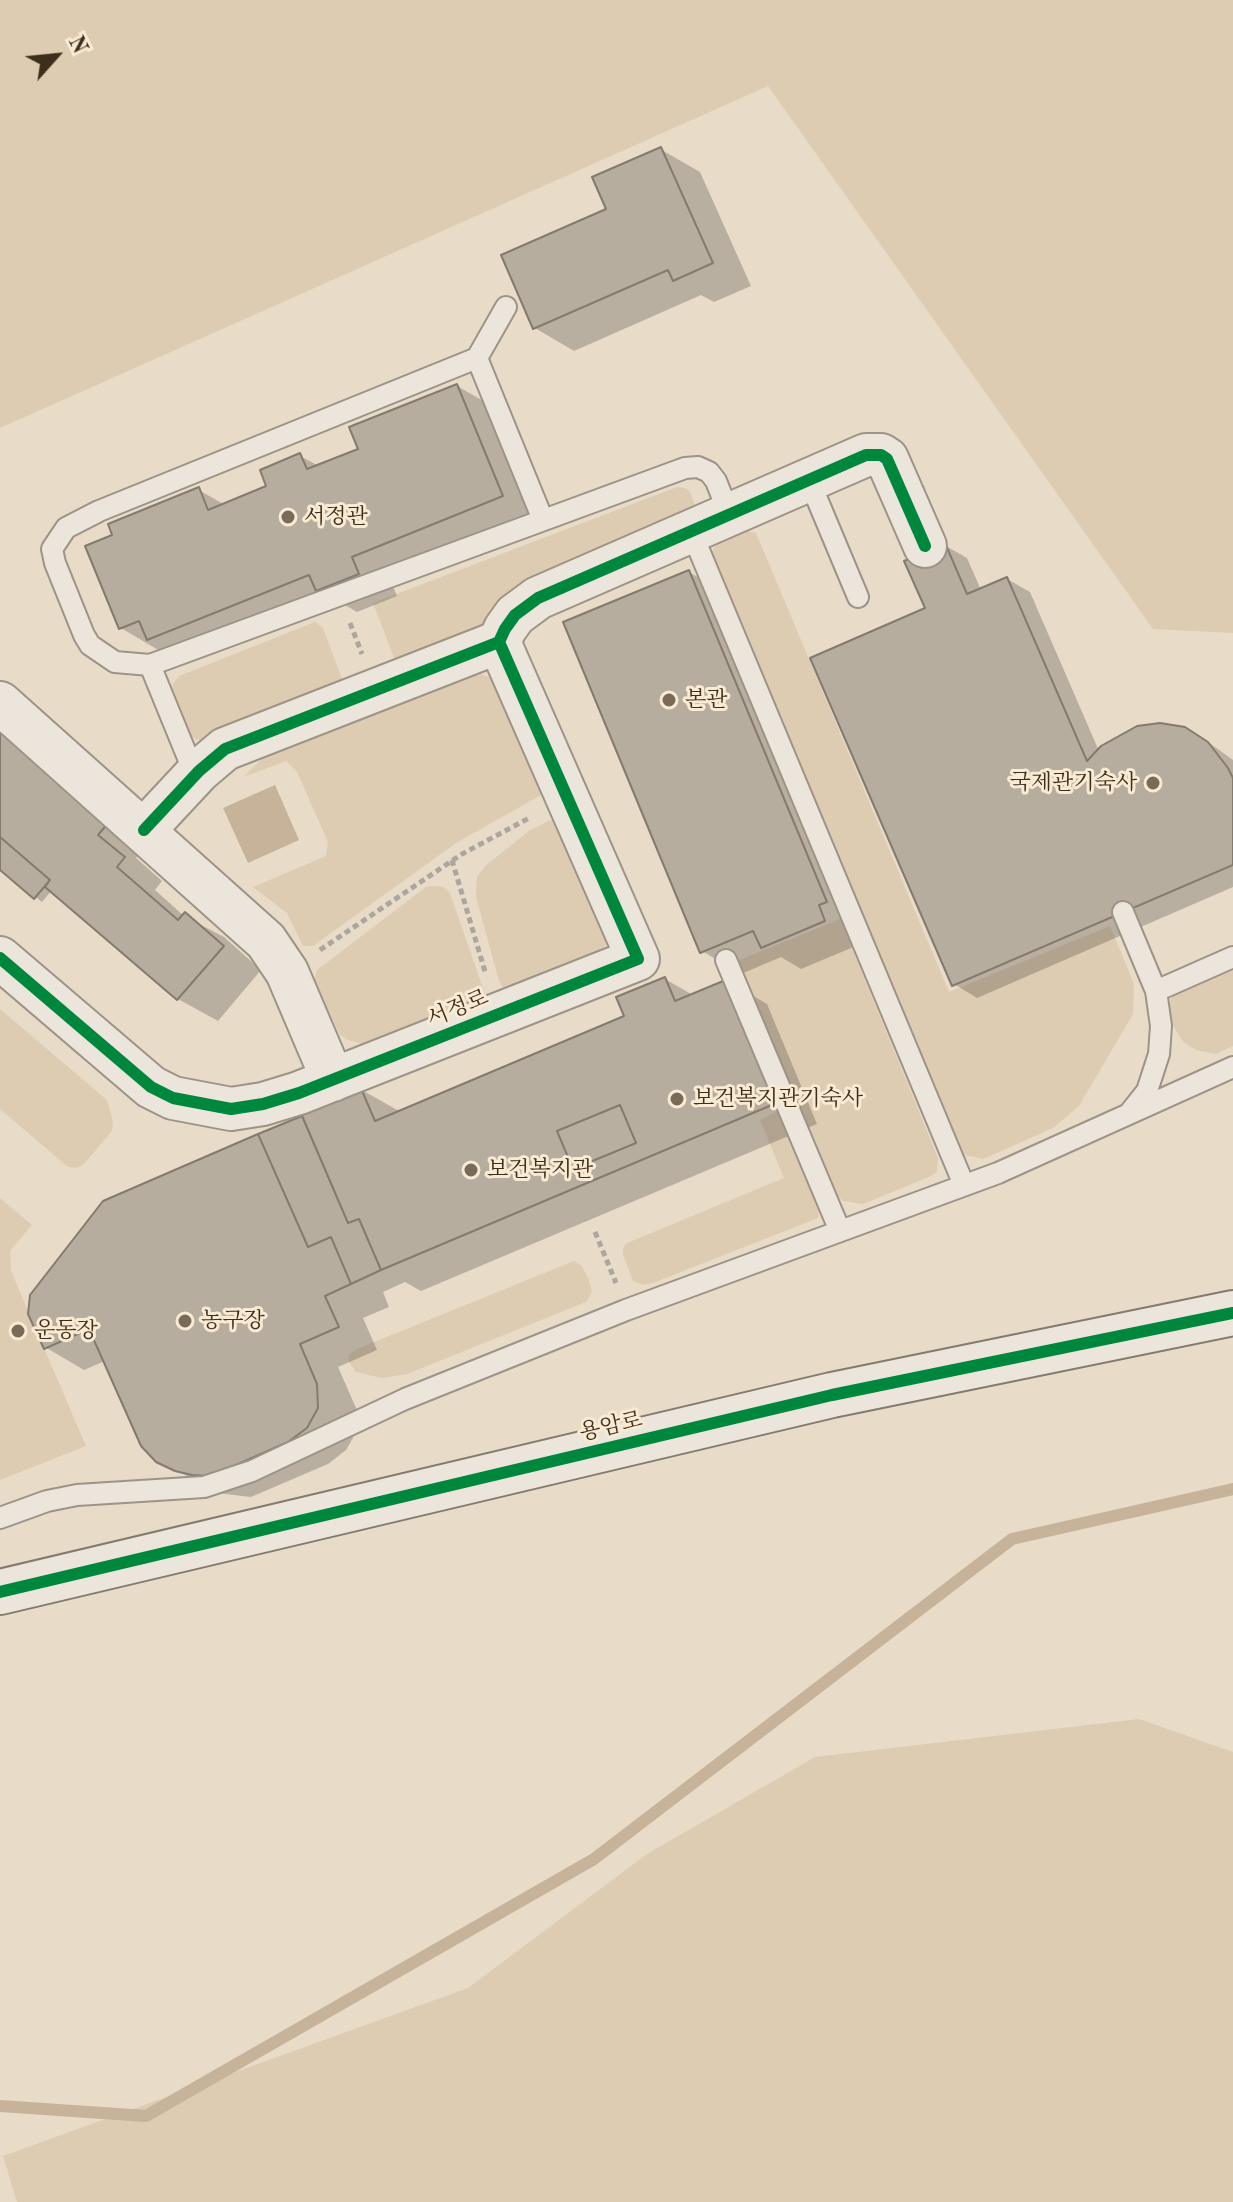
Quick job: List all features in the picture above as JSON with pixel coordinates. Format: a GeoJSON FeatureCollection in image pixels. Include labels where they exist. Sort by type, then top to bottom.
{"type":"FeatureCollection","features":[{"type":"Feature","properties":{"kind":"street"},"geometry":{"type":"LineString","coordinates":[[144,830],[195,775],[225,749],[499,642],[505,629],[525,605],[866,455],[881,455],[887,459],[925,546]]}},
{"type":"Feature","properties":{"kind":"street","name":"서정로"},"geometry":{"type":"LineString","coordinates":[[0,958],[151,1087],[173,1098],[231,1109],[263,1104],[333,1080],[638,959],[499,642]]}},
{"type":"Feature","properties":{"kind":"street"},"geometry":{"type":"LineString","coordinates":[[0,703],[266,941],[287,972],[333,1080]]}},
{"type":"Feature","properties":{"kind":"street","name":"용암로"},"geometry":{"type":"LineString","coordinates":[[0,1592],[832,1395],[1233,1313]]}},
{"type":"Feature","properties":{"kind":"lane"},"geometry":{"type":"LineString","coordinates":[[506,307],[477,358],[99,511],[66,528],[52,549],[90,645],[115,662],[150,665],[685,468],[698,467],[709,472],[716,481],[729,514]]}},
{"type":"Feature","properties":{"kind":"lane"},"geometry":{"type":"LineString","coordinates":[[477,358],[543,520]]}},
{"type":"Feature","properties":{"kind":"lane"},"geometry":{"type":"LineString","coordinates":[[809,480],[858,597]]}},
{"type":"Feature","properties":{"kind":"lane"},"geometry":{"type":"LineString","coordinates":[[691,531],[964,1185]]}},
{"type":"Feature","properties":{"kind":"lane"},"geometry":{"type":"LineString","coordinates":[[150,665],[195,775]]}},
{"type":"Feature","properties":{"kind":"lane"},"geometry":{"type":"LineString","coordinates":[[1123,912],[1156,991],[1161,1026],[1159,1054],[1147,1091],[1128,1115]]}},
{"type":"Feature","properties":{"kind":"lane"},"geometry":{"type":"LineString","coordinates":[[1156,991],[1233,957]]}},
{"type":"Feature","properties":{"kind":"lane"},"geometry":{"type":"LineString","coordinates":[[726,960],[840,1231]]}},
{"type":"Feature","properties":{"kind":"lane"},"geometry":{"type":"LineString","coordinates":[[0,1518],[47,1501],[77,1495],[204,1487],[252,1471],[405,1399],[626,1310],[964,1185],[1233,1067]]}},
{"type":"Feature","properties":{"kind":"path"},"geometry":{"type":"LineString","coordinates":[[340,595],[375,689]]}},
{"type":"Feature","properties":{"kind":"path"},"geometry":{"type":"LineString","coordinates":[[287,972],[452,860],[568,799]]}},
{"type":"Feature","properties":{"kind":"path"},"geometry":{"type":"LineString","coordinates":[[452,860],[497,1015]]}},
{"type":"Feature","properties":{"kind":"path"},"geometry":{"type":"LineString","coordinates":[[595,1232],[626,1310]]}},
{"type":"Feature","properties":{"kind":"shaded area"},"geometry":{"type":"Polygon","coordinates":[[[0,0],[1233,0],[1233,633],[1153,629],[768,86],[0,428],[0,0]]]}},
{"type":"Feature","properties":{"kind":"shaded area"},"geometry":{"type":"Polygon","coordinates":[[[677,487],[690,492],[696,509],[495,624],[398,668],[373,603],[677,487]]]}},
{"type":"Feature","properties":{"kind":"shaded area"},"geometry":{"type":"Polygon","coordinates":[[[748,531],[756,533],[949,992],[1110,926],[1134,984],[1133,1014],[1079,1106],[1053,1128],[983,1159],[965,1155],[958,1147],[711,553],[715,546],[748,531]]]}},
{"type":"Feature","properties":{"kind":"shaded area"},"geometry":{"type":"Polygon","coordinates":[[[315,622],[323,628],[342,679],[341,685],[206,741],[190,735],[172,691],[173,683],[179,676],[315,622]]]}},
{"type":"Feature","properties":{"kind":"shaded area"},"geometry":{"type":"Polygon","coordinates":[[[480,674],[498,685],[544,790],[543,794],[456,843],[313,946],[303,946],[287,913],[253,887],[326,856],[328,842],[297,772],[286,761],[243,777],[263,758],[480,674]]]}},
{"type":"Feature","properties":{"kind":"shaded area"},"geometry":{"type":"Polygon","coordinates":[[[275,785],[299,840],[248,863],[223,808],[275,785]]]}},
{"type":"Feature","properties":{"kind":"shaded area"},"geometry":{"type":"Polygon","coordinates":[[[550,820],[558,822],[611,936],[602,952],[508,991],[499,981],[476,897],[477,877],[485,866],[529,831],[550,820]]]}},
{"type":"Feature","properties":{"kind":"shaded area"},"geometry":{"type":"Polygon","coordinates":[[[436,886],[450,893],[485,994],[484,1000],[373,1047],[348,1040],[340,1035],[314,982],[317,970],[426,887],[436,886]]]}},
{"type":"Feature","properties":{"kind":"shaded area"},"geometry":{"type":"Polygon","coordinates":[[[840,919],[938,1158],[937,1172],[931,1176],[863,1204],[843,1201],[834,1193],[737,961],[840,919]]]}},
{"type":"Feature","properties":{"kind":"shaded area"},"geometry":{"type":"Polygon","coordinates":[[[1233,966],[1233,1046],[1216,1054],[1196,1050],[1183,1042],[1174,1027],[1168,1012],[1171,999],[1179,989],[1233,966]]]}},
{"type":"Feature","properties":{"kind":"shaded area"},"geometry":{"type":"Polygon","coordinates":[[[0,1009],[107,1100],[113,1122],[112,1131],[84,1164],[76,1168],[68,1167],[0,1109],[0,1009]]]}},
{"type":"Feature","properties":{"kind":"shaded area"},"geometry":{"type":"Polygon","coordinates":[[[781,1109],[819,1204],[818,1218],[653,1283],[643,1285],[633,1281],[623,1254],[627,1243],[784,1178],[760,1120],[781,1109]]]}},
{"type":"Feature","properties":{"kind":"shaded area","name":"운동장"},"geometry":{"type":"Polygon","coordinates":[[[0,1198],[32,1225],[10,1251],[11,1271],[86,1446],[0,1480],[0,1198]]]}},
{"type":"Feature","properties":{"kind":"shaded area"},"geometry":{"type":"Polygon","coordinates":[[[574,1261],[582,1266],[588,1278],[592,1292],[586,1302],[407,1374],[382,1378],[356,1372],[349,1362],[348,1355],[357,1349],[574,1261]]]}},
{"type":"Feature","properties":{"kind":"shaded area"},"geometry":{"type":"Polygon","coordinates":[[[1139,1719],[1233,1752],[1233,2202],[17,2202],[3,2156],[468,1988],[647,1854],[815,1757],[1139,1719]]]}},
{"type":"Feature","properties":{"kind":"building"},"geometry":{"type":"Polygon","coordinates":[[[661,147],[713,263],[673,281],[668,270],[533,329],[501,255],[606,209],[592,177],[661,147]]]}},
{"type":"Feature","properties":{"kind":"building","name":"서정관"},"geometry":{"type":"Polygon","coordinates":[[[457,384],[503,496],[352,557],[359,574],[316,591],[309,575],[147,640],[139,621],[119,629],[85,546],[112,535],[108,524],[199,487],[208,510],[266,486],[260,470],[300,453],[307,469],[358,449],[349,427],[457,384]]]}},
{"type":"Feature","properties":{"kind":"building"},"geometry":{"type":"Polygon","coordinates":[[[945,543],[967,594],[1007,577],[1087,761],[1101,746],[1137,726],[1160,723],[1185,727],[1208,742],[1233,778],[1233,865],[952,986],[810,658],[925,608],[904,561],[945,543]]]}},
{"type":"Feature","properties":{"kind":"building","name":"본관"},"geometry":{"type":"Polygon","coordinates":[[[689,570],[827,902],[819,905],[825,921],[761,948],[753,931],[700,953],[563,622],[689,570]]]}},
{"type":"Feature","properties":{"kind":"building"},"geometry":{"type":"Polygon","coordinates":[[[0,730],[109,822],[98,835],[125,857],[117,867],[178,920],[185,912],[224,946],[177,1000],[45,887],[50,880],[0,837],[0,730]]]}},
{"type":"Feature","properties":{"kind":"building"},"geometry":{"type":"Polygon","coordinates":[[[0,837],[50,880],[34,899],[0,870],[0,837]]]}},
{"type":"Feature","properties":{"kind":"building","name":"보건복지관"},"geometry":{"type":"Polygon","coordinates":[[[665,977],[675,1001],[728,979],[779,1102],[381,1270],[359,1219],[348,1223],[300,1111],[360,1086],[375,1121],[624,1016],[616,997],[665,977]]]}},
{"type":"Feature","properties":{"kind":"building"},"geometry":{"type":"Polygon","coordinates":[[[620,1105],[636,1143],[573,1169],[557,1131],[620,1105]]]}},
{"type":"Feature","properties":{"kind":"building"},"geometry":{"type":"Polygon","coordinates":[[[302,1116],[348,1223],[359,1219],[381,1270],[351,1284],[331,1237],[308,1247],[258,1134],[302,1116]]]}},
{"type":"Feature","properties":{"kind":"building"},"geometry":{"type":"Polygon","coordinates":[[[258,1134],[308,1247],[331,1237],[351,1284],[325,1296],[339,1327],[300,1344],[317,1384],[318,1408],[307,1428],[288,1442],[211,1476],[192,1475],[156,1462],[141,1446],[89,1329],[44,1349],[28,1314],[30,1295],[103,1201],[258,1134]]]}},
{"type":"Feature","properties":{"kind":"waterway"},"geometry":{"type":"LineString","coordinates":[[0,2106],[146,2116],[594,1859],[1012,1539],[1233,1489]]}},
{"type":"Feature","properties":{"kind":"cycle path"},"geometry":{"type":"LineString","coordinates":[[144,830],[199,771],[225,749],[499,642],[515,615],[538,598],[866,455],[881,455],[887,459],[925,546]]}},
{"type":"Feature","properties":{"kind":"cycle path"},"geometry":{"type":"LineString","coordinates":[[0,958],[151,1087],[173,1098],[231,1109],[263,1104],[299,1093],[638,959],[499,642]]}},
{"type":"Feature","properties":{"kind":"cycle path"},"geometry":{"type":"LineString","coordinates":[[0,1592],[832,1395],[1233,1313]]}},
{"type":"Feature","properties":{"kind":"place","name":"서정관"},"geometry":{"type":"Point","coordinates":[288,517]}},
{"type":"Feature","properties":{"kind":"place","name":"본관"},"geometry":{"type":"Point","coordinates":[669,700]}},
{"type":"Feature","properties":{"kind":"place","name":"국제관기숙사"},"geometry":{"type":"Point","coordinates":[1153,783]}},
{"type":"Feature","properties":{"kind":"place","name":"보건복지관기숙사"},"geometry":{"type":"Point","coordinates":[677,1099]}},
{"type":"Feature","properties":{"kind":"place","name":"보건복지관"},"geometry":{"type":"Point","coordinates":[471,1170]}},
{"type":"Feature","properties":{"kind":"place","name":"농구장"},"geometry":{"type":"Point","coordinates":[185,1321]}},
{"type":"Feature","properties":{"kind":"place","name":"운동장"},"geometry":{"type":"Point","coordinates":[18,1331]}}]}
